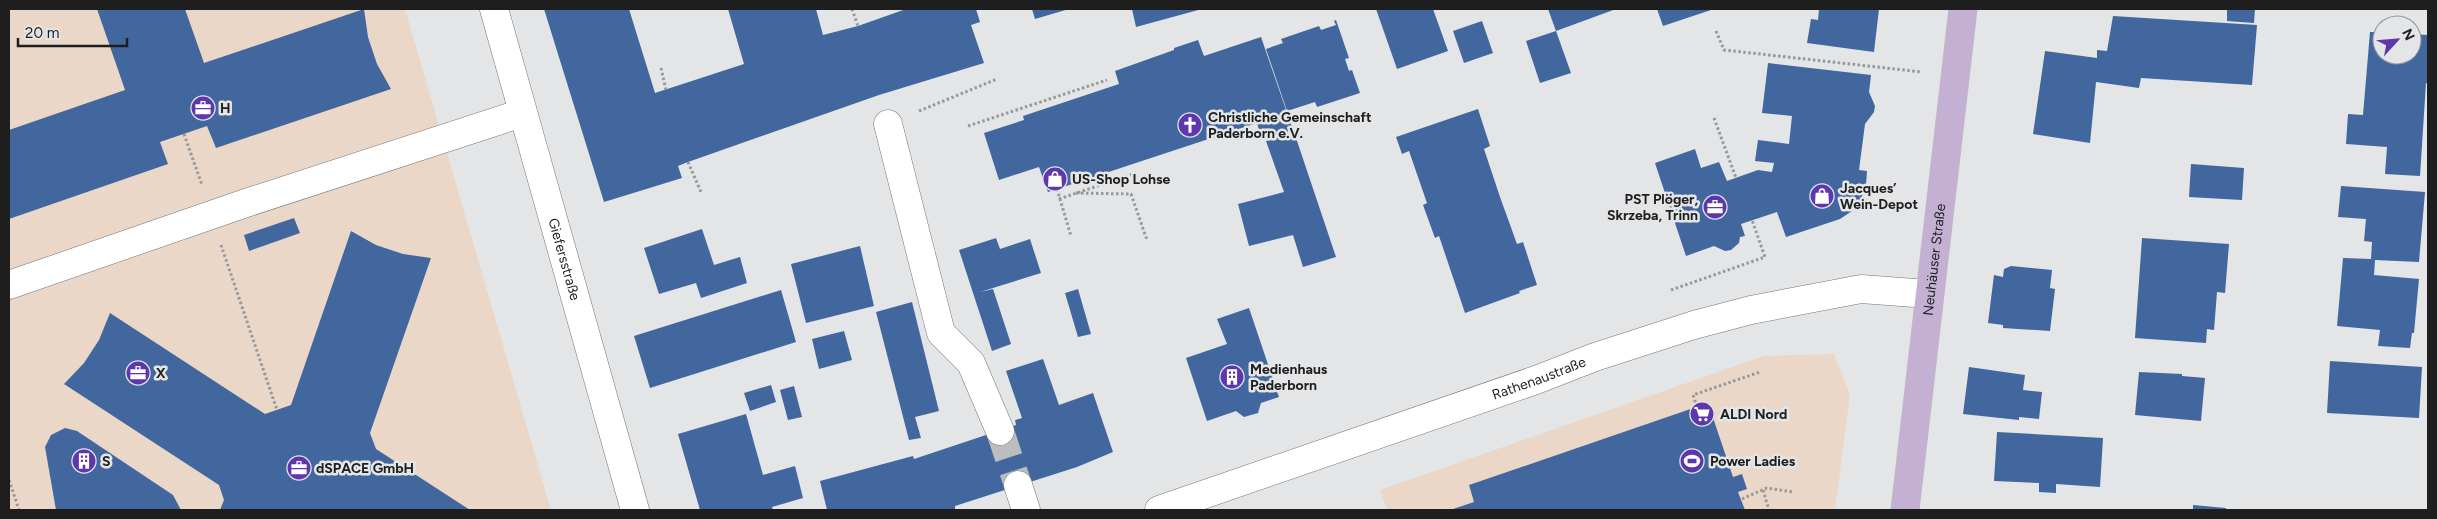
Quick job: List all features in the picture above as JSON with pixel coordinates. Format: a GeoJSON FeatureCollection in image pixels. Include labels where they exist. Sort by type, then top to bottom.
{"type":"FeatureCollection","features":[{"type":"Feature","properties":{"kind":"main road","name":"Neuhäuser Straße"},"geometry":{"type":"LineString","coordinates":[[1905,510],[1928,294],[1963,9]]}},
{"type":"Feature","properties":{"kind":"street","name":"Giefersstraße"},"geometry":{"type":"LineString","coordinates":[[494,9],[635,510]]}},
{"type":"Feature","properties":{"kind":"street"},"geometry":{"type":"LineString","coordinates":[[9,285],[256,200],[522,113]]}},
{"type":"Feature","properties":{"kind":"street"},"geometry":{"type":"LineString","coordinates":[[888,124],[941,333],[972,363],[1000,431]]}},
{"type":"Feature","properties":{"kind":"street","name":"Rathenaustraße"},"geometry":{"type":"LineString","coordinates":[[1159,510],[1401,427],[1594,357],[1694,325],[1751,310],[1861,289],[1928,294]]}},
{"type":"Feature","properties":{"kind":"street"},"geometry":{"type":"LineString","coordinates":[[1018,485],[1026,510]]}},
{"type":"Feature","properties":{"kind":"path"},"geometry":{"type":"LineString","coordinates":[[852,9],[858,26]]}},
{"type":"Feature","properties":{"kind":"path"},"geometry":{"type":"LineString","coordinates":[[1716,31],[1724,50],[1955,75]]}},
{"type":"Feature","properties":{"kind":"path"},"geometry":{"type":"LineString","coordinates":[[661,68],[666,90]]}},
{"type":"Feature","properties":{"kind":"path"},"geometry":{"type":"LineString","coordinates":[[888,124],[997,79]]}},
{"type":"Feature","properties":{"kind":"path"},"geometry":{"type":"LineString","coordinates":[[968,126],[1107,80]]}},
{"type":"Feature","properties":{"kind":"path"},"geometry":{"type":"LineString","coordinates":[[1714,118],[1736,178]]}},
{"type":"Feature","properties":{"kind":"path"},"geometry":{"type":"LineString","coordinates":[[184,134],[202,186]]}},
{"type":"Feature","properties":{"kind":"path"},"geometry":{"type":"LineString","coordinates":[[688,162],[701,192]]}},
{"type":"Feature","properties":{"kind":"path"},"geometry":{"type":"LineString","coordinates":[[1059,199],[1136,173]]}},
{"type":"Feature","properties":{"kind":"path"},"geometry":{"type":"LineString","coordinates":[[1057,189],[1071,236]]}},
{"type":"Feature","properties":{"kind":"path"},"geometry":{"type":"LineString","coordinates":[[1076,193],[1131,194],[1147,240]]}},
{"type":"Feature","properties":{"kind":"path"},"geometry":{"type":"LineString","coordinates":[[1671,290],[1765,257],[1752,220]]}},
{"type":"Feature","properties":{"kind":"path"},"geometry":{"type":"LineString","coordinates":[[219,237],[277,410]]}},
{"type":"Feature","properties":{"kind":"path"},"geometry":{"type":"LineString","coordinates":[[1697,407],[1693,395],[1760,372]]}},
{"type":"Feature","properties":{"kind":"path"},"geometry":{"type":"LineString","coordinates":[[9,480],[19,510]]}},
{"type":"Feature","properties":{"kind":"path"},"geometry":{"type":"LineString","coordinates":[[1742,500],[1767,488],[1793,492]]}},
{"type":"Feature","properties":{"kind":"path"},"geometry":{"type":"LineString","coordinates":[[1763,490],[1770,510]]}},
{"type":"Feature","properties":{"kind":"shaded area"},"geometry":{"type":"Polygon","coordinates":[[[9,9],[405,9],[551,510],[9,510],[9,9]]]}},
{"type":"Feature","properties":{"kind":"shaded area"},"geometry":{"type":"Polygon","coordinates":[[[1834,354],[1850,394],[1835,510],[1387,510],[1380,490],[1764,356],[1834,354]]]}},
{"type":"Feature","properties":{"kind":"building","name":"H"},"geometry":{"type":"Polygon","coordinates":[[[97,9],[185,9],[204,63],[364,9],[368,37],[377,64],[391,89],[216,148],[207,126],[160,142],[168,164],[9,219],[9,130],[125,90],[97,9]]]}},
{"type":"Feature","properties":{"kind":"building"},"geometry":{"type":"Polygon","coordinates":[[[544,9],[629,9],[655,93],[744,64],[728,9],[816,9],[823,35],[858,26],[906,9],[976,9],[980,22],[971,25],[984,63],[879,95],[688,162],[678,166],[682,178],[604,202],[544,9]]]}},
{"type":"Feature","properties":{"kind":"building"},"geometry":{"type":"Polygon","coordinates":[[[1032,9],[1069,9],[1035,19],[1032,9]]]}},
{"type":"Feature","properties":{"kind":"building"},"geometry":{"type":"Polygon","coordinates":[[[1132,9],[1202,9],[1136,27],[1132,9]]]}},
{"type":"Feature","properties":{"kind":"building"},"geometry":{"type":"Polygon","coordinates":[[[1376,9],[1433,9],[1448,51],[1397,69],[1376,9]]]}},
{"type":"Feature","properties":{"kind":"building"},"geometry":{"type":"Polygon","coordinates":[[[1548,9],[1616,9],[1556,31],[1548,9]]]}},
{"type":"Feature","properties":{"kind":"building"},"geometry":{"type":"Polygon","coordinates":[[[1657,9],[1714,9],[1663,26],[1657,9]]]}},
{"type":"Feature","properties":{"kind":"building"},"geometry":{"type":"Polygon","coordinates":[[[1819,9],[1879,9],[1874,52],[1807,43],[1811,19],[1818,20],[1819,9]]]}},
{"type":"Feature","properties":{"kind":"building"},"geometry":{"type":"Polygon","coordinates":[[[2227,9],[2255,9],[2254,23],[2227,21],[2227,9]]]}},
{"type":"Feature","properties":{"kind":"building"},"geometry":{"type":"Polygon","coordinates":[[[2113,16],[2257,25],[2252,85],[2141,78],[2139,88],[2096,82],[2090,143],[2033,134],[2045,51],[2097,58],[2097,50],[2107,51],[2113,16]]]}},
{"type":"Feature","properties":{"kind":"building"},"geometry":{"type":"Polygon","coordinates":[[[1336,20],[1349,58],[1345,59],[1349,71],[1352,70],[1360,93],[1317,107],[1315,102],[1287,111],[1266,49],[1283,43],[1281,39],[1319,26],[1321,30],[1336,25],[1334,21],[1336,20]]]}},
{"type":"Feature","properties":{"kind":"building"},"geometry":{"type":"Polygon","coordinates":[[[1482,21],[1493,53],[1464,63],[1453,31],[1482,21]]]}},
{"type":"Feature","properties":{"kind":"building"},"geometry":{"type":"Polygon","coordinates":[[[1556,31],[1571,73],[1540,83],[1526,41],[1556,31]]]}},
{"type":"Feature","properties":{"kind":"building"},"geometry":{"type":"Polygon","coordinates":[[[2370,32],[2372,32],[2372,65],[2422,65],[2422,35],[2428,35],[2428,84],[2426,83],[2420,176],[2385,174],[2387,147],[2346,144],[2348,114],[2363,115],[2370,32]]]}},
{"type":"Feature","properties":{"kind":"building"},"geometry":{"type":"Polygon","coordinates":[[[1261,37],[1293,130],[1262,140],[1257,123],[1048,192],[1039,167],[999,180],[984,133],[1024,120],[1023,116],[1119,84],[1115,71],[1174,50],[1174,48],[1198,40],[1204,56],[1261,37]]]}},
{"type":"Feature","properties":{"kind":"building"},"geometry":{"type":"Polygon","coordinates":[[[1768,63],[1871,75],[1869,92],[1875,106],[1874,112],[1865,124],[1859,170],[1867,171],[1866,185],[1861,199],[1852,211],[1840,219],[1786,237],[1777,212],[1741,224],[1745,236],[1740,237],[1739,243],[1731,250],[1725,251],[1714,246],[1686,256],[1655,163],[1695,149],[1701,168],[1719,162],[1727,181],[1758,170],[1772,172],[1774,163],[1755,161],[1758,140],[1789,144],[1792,116],[1762,113],[1768,63]]]}},
{"type":"Feature","properties":{"kind":"building"},"geometry":{"type":"Polygon","coordinates":[[[1478,109],[1490,146],[1484,149],[1500,197],[1517,244],[1523,242],[1537,285],[1465,313],[1439,236],[1435,238],[1423,205],[1427,203],[1409,151],[1402,154],[1396,137],[1478,109]]]}},
{"type":"Feature","properties":{"kind":"building"},"geometry":{"type":"Polygon","coordinates":[[[1294,132],[1336,257],[1303,267],[1293,235],[1249,246],[1238,204],[1284,192],[1266,141],[1294,132]]]}},
{"type":"Feature","properties":{"kind":"building"},"geometry":{"type":"Polygon","coordinates":[[[2191,164],[2244,168],[2242,200],[2189,197],[2191,164]]]}},
{"type":"Feature","properties":{"kind":"building"},"geometry":{"type":"Polygon","coordinates":[[[2341,186],[2425,192],[2419,262],[2375,260],[2374,275],[2419,279],[2414,333],[2412,333],[2410,348],[2378,346],[2380,330],[2337,326],[2343,258],[2371,259],[2372,242],[2364,241],[2366,219],[2338,217],[2341,186]]]}},
{"type":"Feature","properties":{"kind":"building"},"geometry":{"type":"Polygon","coordinates":[[[294,218],[300,233],[249,251],[244,235],[294,218]]]}},
{"type":"Feature","properties":{"kind":"building"},"geometry":{"type":"Polygon","coordinates":[[[702,229],[714,265],[740,257],[747,283],[701,298],[696,283],[659,294],[644,248],[702,229]]]}},
{"type":"Feature","properties":{"kind":"building","name":"X"},"geometry":{"type":"Polygon","coordinates":[[[351,231],[376,245],[403,254],[431,258],[370,433],[376,449],[470,510],[220,510],[224,500],[219,485],[64,384],[84,363],[99,340],[110,313],[265,414],[291,405],[351,231]]]}},
{"type":"Feature","properties":{"kind":"building"},"geometry":{"type":"Polygon","coordinates":[[[996,238],[1000,249],[1030,239],[1041,273],[980,292],[993,289],[1011,344],[992,351],[959,250],[996,238]]]}},
{"type":"Feature","properties":{"kind":"building"},"geometry":{"type":"Polygon","coordinates":[[[2142,238],[2229,244],[2225,293],[2217,292],[2214,330],[2207,329],[2206,343],[2135,338],[2142,238]]]}},
{"type":"Feature","properties":{"kind":"building"},"geometry":{"type":"Polygon","coordinates":[[[860,246],[874,306],[806,323],[791,264],[860,246]]]}},
{"type":"Feature","properties":{"kind":"building"},"geometry":{"type":"Polygon","coordinates":[[[2011,266],[2052,270],[2050,288],[2055,289],[2050,331],[2003,328],[2003,325],[1988,323],[1994,275],[2003,277],[2004,269],[2011,266]]]}},
{"type":"Feature","properties":{"kind":"building"},"geometry":{"type":"Polygon","coordinates":[[[1078,289],[1091,334],[1078,337],[1065,293],[1078,289]]]}},
{"type":"Feature","properties":{"kind":"building"},"geometry":{"type":"Polygon","coordinates":[[[781,290],[796,342],[650,388],[634,336],[781,290]]]}},
{"type":"Feature","properties":{"kind":"building"},"geometry":{"type":"Polygon","coordinates":[[[912,302],[939,411],[915,417],[921,438],[909,440],[876,312],[912,302]]]}},
{"type":"Feature","properties":{"kind":"building","name":"Medienhaus Paderborn"},"geometry":{"type":"Polygon","coordinates":[[[1249,308],[1279,397],[1261,403],[1258,413],[1244,417],[1236,411],[1207,421],[1186,358],[1227,344],[1217,319],[1249,308]]]}},
{"type":"Feature","properties":{"kind":"building"},"geometry":{"type":"Polygon","coordinates":[[[844,331],[852,360],[819,369],[812,339],[844,331]]]}},
{"type":"Feature","properties":{"kind":"building"},"geometry":{"type":"Polygon","coordinates":[[[1043,359],[1059,405],[1093,393],[1113,452],[1077,467],[955,506],[955,510],[827,510],[820,481],[913,456],[914,459],[1016,425],[1015,420],[1022,418],[1006,371],[1043,359]]]}},
{"type":"Feature","properties":{"kind":"building"},"geometry":{"type":"Polygon","coordinates":[[[2330,361],[2422,367],[2419,418],[2327,413],[2330,361]]]}},
{"type":"Feature","properties":{"kind":"building"},"geometry":{"type":"Polygon","coordinates":[[[1969,367],[2025,375],[2023,390],[2042,392],[2039,419],[2019,417],[2019,420],[1963,414],[1969,367]]]}},
{"type":"Feature","properties":{"kind":"building"},"geometry":{"type":"Polygon","coordinates":[[[2139,372],[2182,374],[2182,376],[2205,378],[2201,421],[2135,415],[2139,372]]]}},
{"type":"Feature","properties":{"kind":"building"},"geometry":{"type":"Polygon","coordinates":[[[771,385],[776,402],[750,411],[744,393],[771,385]]]}},
{"type":"Feature","properties":{"kind":"building"},"geometry":{"type":"Polygon","coordinates":[[[794,386],[802,417],[788,420],[780,390],[794,386]]]}},
{"type":"Feature","properties":{"kind":"building"},"geometry":{"type":"Polygon","coordinates":[[[1708,403],[1733,477],[1742,474],[1747,489],[1738,492],[1745,510],[1450,510],[1474,502],[1469,485],[1708,403]]]}},
{"type":"Feature","properties":{"kind":"building"},"geometry":{"type":"Polygon","coordinates":[[[746,414],[763,475],[795,466],[803,498],[772,507],[773,510],[700,510],[678,434],[746,414]]]}},
{"type":"Feature","properties":{"kind":"building","name":"S"},"geometry":{"type":"Polygon","coordinates":[[[65,428],[77,431],[173,495],[181,510],[56,510],[45,447],[51,435],[65,428]]]}},
{"type":"Feature","properties":{"kind":"building"},"geometry":{"type":"Polygon","coordinates":[[[1997,432],[2103,438],[2100,487],[2056,484],[2056,493],[2039,492],[2039,483],[1994,481],[1997,432]]]}},
{"type":"Feature","properties":{"kind":"building"},"geometry":{"type":"Polygon","coordinates":[[[2193,505],[2226,508],[2226,510],[2193,510],[2193,505]]]}},
{"type":"Feature","properties":{"kind":"tunnel"},"geometry":{"type":"LineString","coordinates":[[1000,431],[1018,485]]}},
{"type":"Feature","properties":{"kind":"place","name":"H"},"geometry":{"type":"Point","coordinates":[203,108]}},
{"type":"Feature","properties":{"kind":"place","name":"Christliche Gemeinschaft Paderborn e.V."},"geometry":{"type":"Point","coordinates":[1190,125]}},
{"type":"Feature","properties":{"kind":"place","name":"US-Shop Lohse"},"geometry":{"type":"Point","coordinates":[1055,179]}},
{"type":"Feature","properties":{"kind":"place","name":"Jacques’ Wein-Depot"},"geometry":{"type":"Point","coordinates":[1822,196]}},
{"type":"Feature","properties":{"kind":"place","name":"PST Plöger, Skrzeba, Trinn"},"geometry":{"type":"Point","coordinates":[1715,207]}},
{"type":"Feature","properties":{"kind":"place","name":"X"},"geometry":{"type":"Point","coordinates":[138,373]}},
{"type":"Feature","properties":{"kind":"place","name":"Medienhaus Paderborn"},"geometry":{"type":"Point","coordinates":[1232,377]}},
{"type":"Feature","properties":{"kind":"place","name":"ALDI Nord"},"geometry":{"type":"Point","coordinates":[1702,414]}},
{"type":"Feature","properties":{"kind":"place","name":"S"},"geometry":{"type":"Point","coordinates":[84,461]}},
{"type":"Feature","properties":{"kind":"place","name":"Power Ladies"},"geometry":{"type":"Point","coordinates":[1692,461]}},
{"type":"Feature","properties":{"kind":"place","name":"dSPACE GmbH"},"geometry":{"type":"Point","coordinates":[299,468]}}]}
